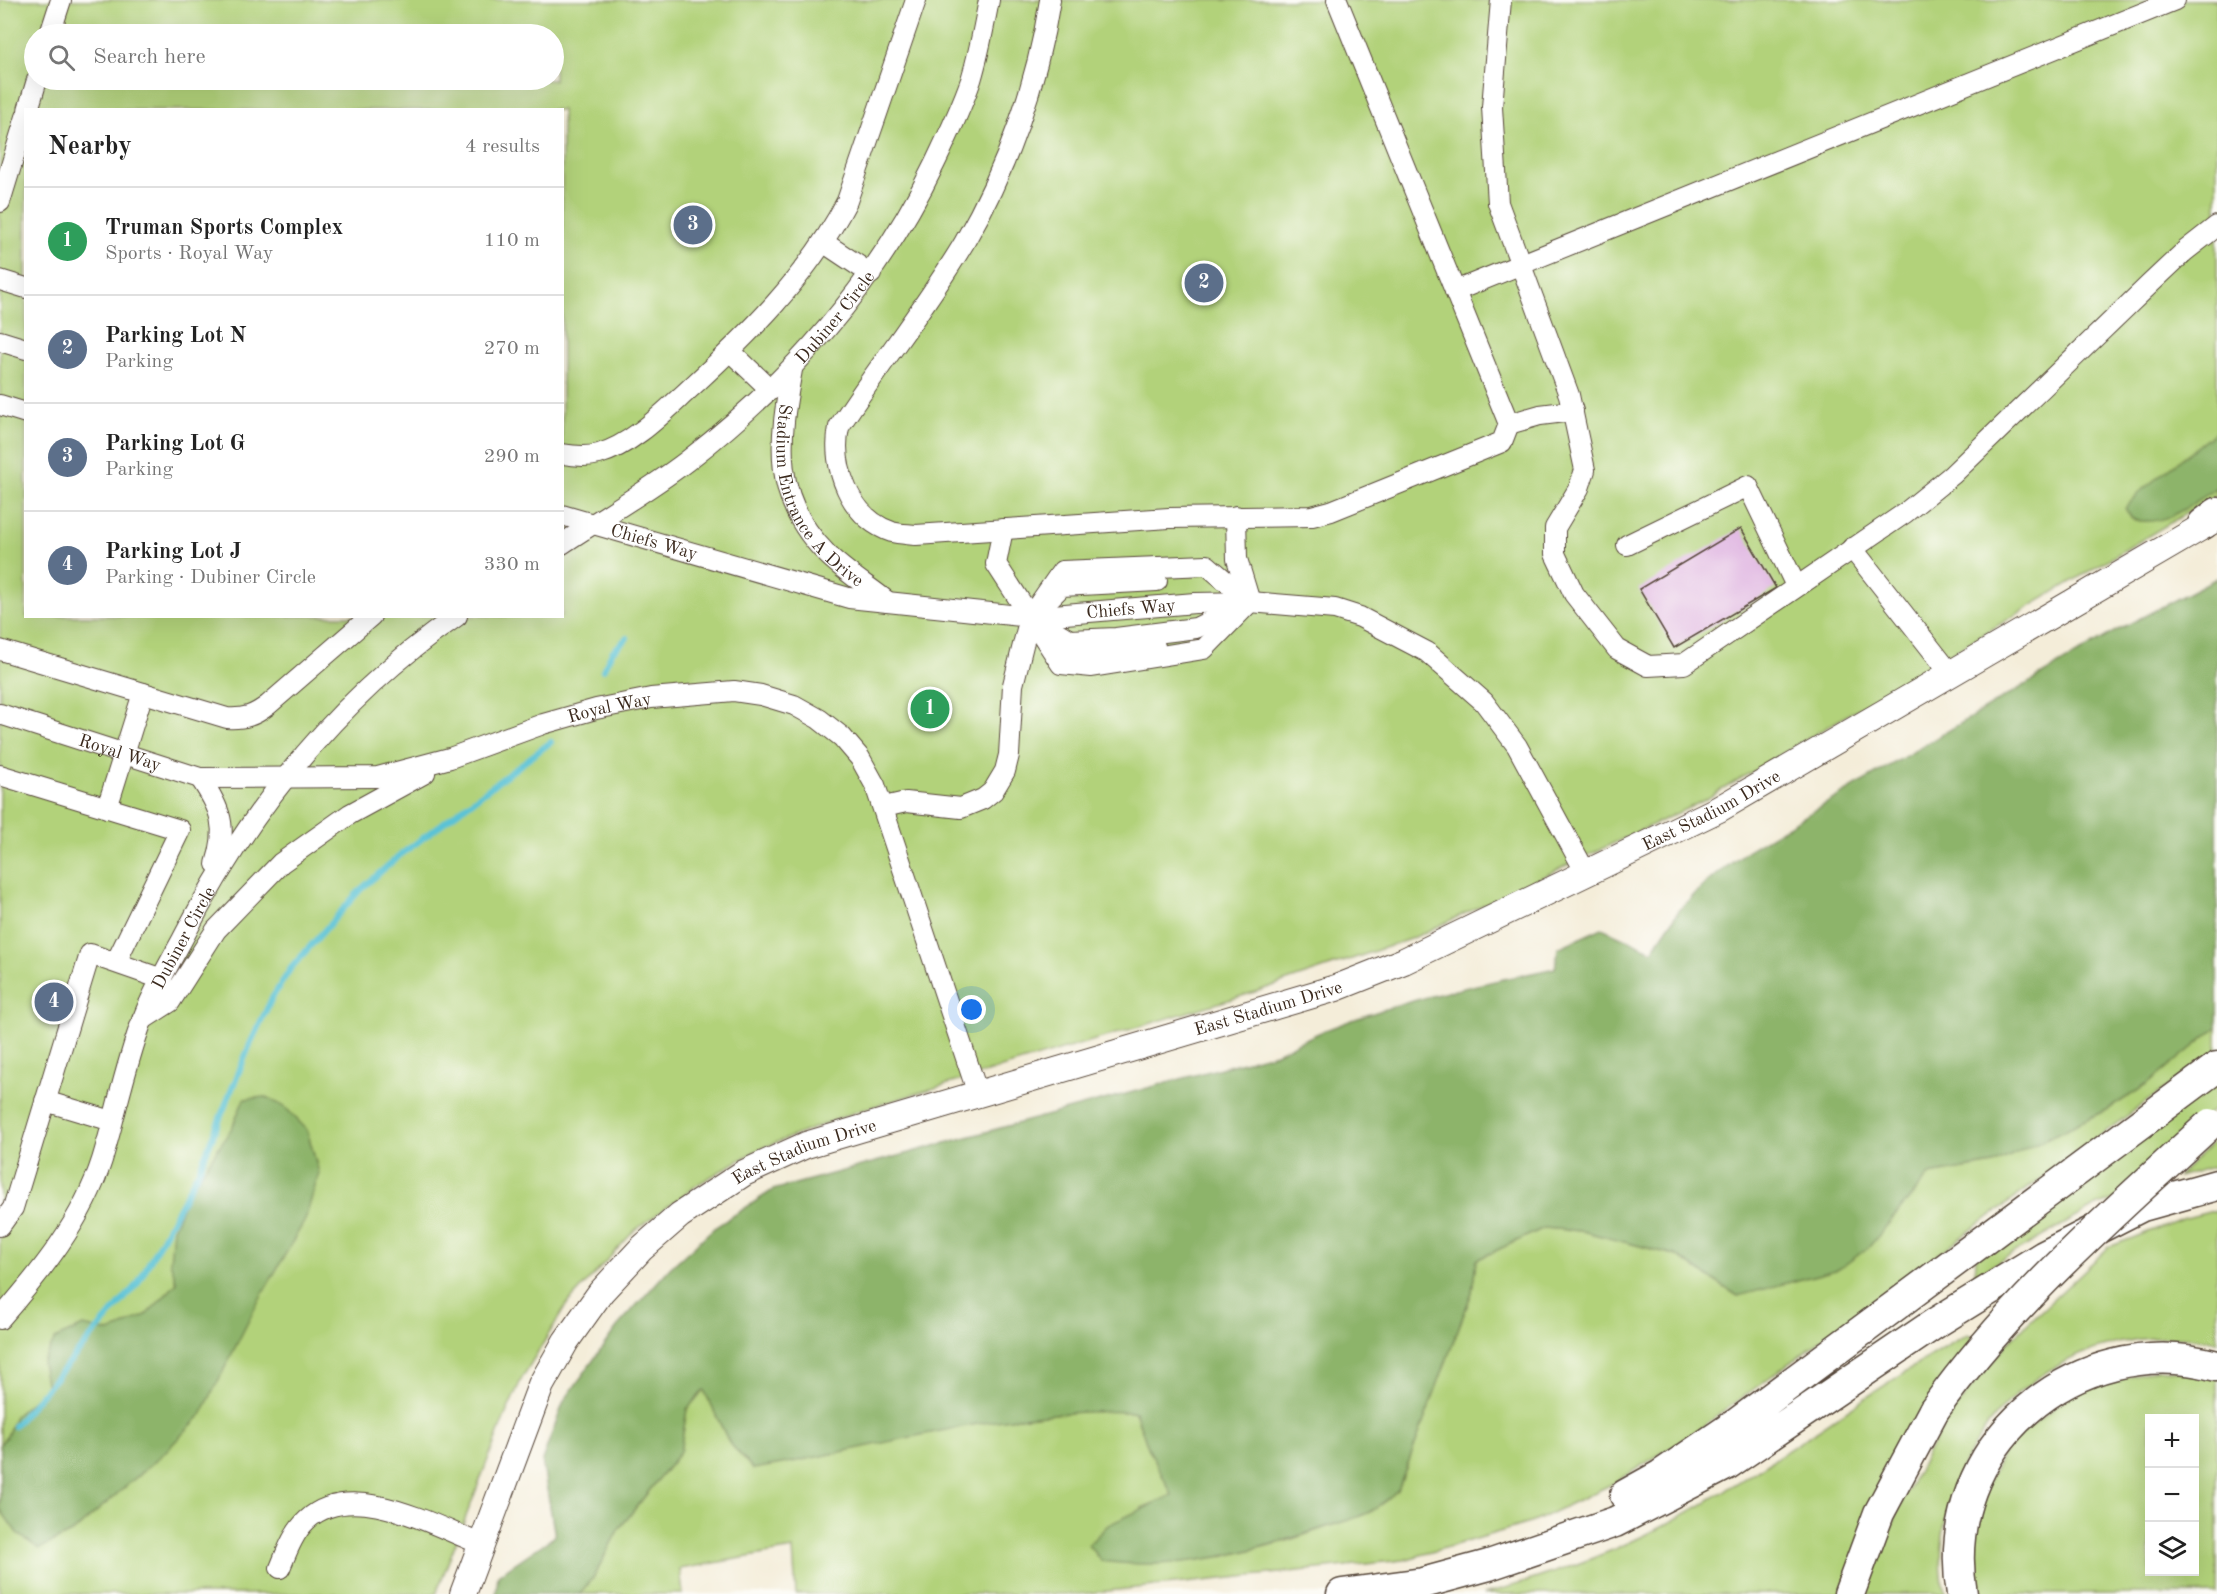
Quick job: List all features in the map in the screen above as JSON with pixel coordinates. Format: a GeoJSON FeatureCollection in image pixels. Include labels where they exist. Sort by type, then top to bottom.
{"type":"FeatureCollection","features":[{"type":"Feature","properties":{"kind":"highway"},"geometry":{"type":"LineString","coordinates":[[1489,1565],[1661,1475],[1745,1417],[2217,1067]]}},
{"type":"Feature","properties":{"kind":"highway"},"geometry":{"type":"LineString","coordinates":[[1849,1594],[1879,1514],[1934,1410],[1964,1366],[2035,1288],[2214,1120]]}},
{"type":"Feature","properties":{"kind":"highway"},"geometry":{"type":"LineString","coordinates":[[1342,1594],[1423,1582],[1489,1565],[1615,1522],[1726,1465],[1937,1322],[2044,1256],[2142,1206],[2217,1185]]}},
{"type":"Feature","properties":{"kind":"highway"},"geometry":{"type":"LineString","coordinates":[[1962,1594],[1959,1558],[1965,1513],[1984,1463],[1999,1439],[2022,1413],[2071,1380],[2126,1360],[2173,1358],[2217,1366]]}},
{"type":"Feature","properties":{"kind":"main road","name":"East Stadium Drive"},"geometry":{"type":"LineString","coordinates":[[463,1594],[541,1385],[566,1341],[601,1292],[641,1249],[680,1215],[744,1173],[806,1145],[1336,988],[1404,961],[1719,809],[2212,518]]}},
{"type":"Feature","properties":{"kind":"street"},"geometry":{"type":"LineString","coordinates":[[53,24],[61,0]]}},
{"type":"Feature","properties":{"kind":"street"},"geometry":{"type":"LineString","coordinates":[[564,454],[599,454],[615,447],[665,412],[731,352],[793,284],[823,242],[847,201],[916,0]]}},
{"type":"Feature","properties":{"kind":"street","name":"Dubiner Circle"},"geometry":{"type":"LineString","coordinates":[[564,543],[685,462],[771,390],[792,370],[871,274],[919,197],[959,112],[971,79],[989,0]]}},
{"type":"Feature","properties":{"kind":"street"},"geometry":{"type":"LineString","coordinates":[[1050,0],[1028,95],[1001,172],[959,250],[921,310],[839,427],[835,446],[842,481],[852,500],[869,518],[891,532],[916,535],[1169,518],[1312,516],[1331,511],[1502,442],[1509,424],[1337,0]]}},
{"type":"Feature","properties":{"kind":"street"},"geometry":{"type":"LineString","coordinates":[[1501,0],[1492,107],[1498,203],[1569,395],[1585,470],[1579,489],[1555,528],[1555,554],[1574,594],[1617,649],[1648,666],[1684,664],[1905,513],[1952,476],[2185,250],[2217,226]]}},
{"type":"Feature","properties":{"kind":"street"},"geometry":{"type":"LineString","coordinates":[[1455,291],[2175,0]]}},
{"type":"Feature","properties":{"kind":"street"},"geometry":{"type":"LineString","coordinates":[[29,108],[34,90]]}},
{"type":"Feature","properties":{"kind":"street"},"geometry":{"type":"LineString","coordinates":[[0,202],[24,124]]}},
{"type":"Feature","properties":{"kind":"street"},"geometry":{"type":"LineString","coordinates":[[823,242],[871,274]]}},
{"type":"Feature","properties":{"kind":"street"},"geometry":{"type":"LineString","coordinates":[[0,280],[24,287]]}},
{"type":"Feature","properties":{"kind":"street"},"geometry":{"type":"LineString","coordinates":[[0,341],[24,348]]}},
{"type":"Feature","properties":{"kind":"street"},"geometry":{"type":"LineString","coordinates":[[731,352],[771,390]]}},
{"type":"Feature","properties":{"kind":"street","name":"Stadium Entrance A Drive"},"geometry":{"type":"LineString","coordinates":[[792,370],[782,423],[781,456],[790,494],[803,521],[827,553],[890,604]]}},
{"type":"Feature","properties":{"kind":"street"},"geometry":{"type":"LineString","coordinates":[[0,405],[24,412]]}},
{"type":"Feature","properties":{"kind":"street"},"geometry":{"type":"LineString","coordinates":[[1509,424],[1540,415],[1573,411]]}},
{"type":"Feature","properties":{"kind":"street"},"geometry":{"type":"LineString","coordinates":[[1628,545],[1748,486],[1796,586]]}},
{"type":"Feature","properties":{"kind":"street","name":"Chiefs Way"},"geometry":{"type":"LineString","coordinates":[[564,516],[849,598],[890,604],[1030,617],[1195,603],[1250,602],[1335,609],[1360,617],[1427,652],[1484,702],[1516,746],[1586,873]]}},
{"type":"Feature","properties":{"kind":"street"},"geometry":{"type":"LineString","coordinates":[[1236,516],[1238,559],[1250,602]]}},
{"type":"Feature","properties":{"kind":"street"},"geometry":{"type":"LineString","coordinates":[[1003,529],[996,564],[1061,664],[1092,667],[1204,649],[1250,602]]}},
{"type":"Feature","properties":{"kind":"street"},"geometry":{"type":"LineString","coordinates":[[1852,548],[1950,673]]}},
{"type":"Feature","properties":{"kind":"street"},"geometry":{"type":"LineString","coordinates":[[884,807],[906,801],[961,808],[983,799],[993,791],[1005,771],[1009,755],[1012,686],[1030,617],[1062,586],[1202,578],[1250,602]]}},
{"type":"Feature","properties":{"kind":"street"},"geometry":{"type":"LineString","coordinates":[[1030,617],[1070,640],[1116,638],[1196,628],[1250,602]]}},
{"type":"Feature","properties":{"kind":"street"},"geometry":{"type":"LineString","coordinates":[[0,650],[227,718],[243,718],[256,714],[369,618]]}},
{"type":"Feature","properties":{"kind":"street","name":"Dubiner Circle"},"geometry":{"type":"LineString","coordinates":[[0,1319],[47,1262],[80,1211],[101,1162],[142,1020],[207,892],[255,816],[330,724],[391,666],[441,623]]}},
{"type":"Feature","properties":{"kind":"street","name":"Royal Way"},"geometry":{"type":"LineString","coordinates":[[0,714],[200,778],[283,779],[378,777],[450,758],[543,724],[596,709],[651,698],[734,691],[761,695],[794,705],[819,719],[842,737],[860,758],[884,807],[978,1094]]}},
{"type":"Feature","properties":{"kind":"street"},"geometry":{"type":"LineString","coordinates":[[107,808],[143,693]]}},
{"type":"Feature","properties":{"kind":"street"},"geometry":{"type":"LineString","coordinates":[[142,1020],[170,1002],[216,930],[282,863],[350,814],[450,758]]}},
{"type":"Feature","properties":{"kind":"street"},"geometry":{"type":"LineString","coordinates":[[0,775],[180,830],[116,962]]}},
{"type":"Feature","properties":{"kind":"street"},"geometry":{"type":"LineString","coordinates":[[200,778],[219,810],[222,824],[222,846],[207,892]]}},
{"type":"Feature","properties":{"kind":"street"},"geometry":{"type":"LineString","coordinates":[[0,1226],[13,1208],[90,954],[162,979]]}},
{"type":"Feature","properties":{"kind":"street"},"geometry":{"type":"LineString","coordinates":[[45,1101],[112,1121]]}},
{"type":"Feature","properties":{"kind":"street"},"geometry":{"type":"LineString","coordinates":[[279,1568],[297,1532],[308,1519],[332,1506],[357,1502],[379,1505],[481,1544]]}},
{"type":"Feature","properties":{"kind":"green space"},"geometry":{"type":"Polygon","coordinates":[[[0,0],[2217,0],[2217,495],[1703,801],[1413,938],[1255,992],[858,1111],[757,1150],[700,1183],[634,1231],[567,1304],[522,1378],[504,1418],[436,1594],[0,1594],[0,0]]]}},
{"type":"Feature","properties":{"kind":"green space"},"geometry":{"type":"Polygon","coordinates":[[[2217,431],[2217,488],[2166,518],[2155,521],[2132,519],[2125,508],[2143,489],[2217,431]]]}},
{"type":"Feature","properties":{"kind":"green space"},"geometry":{"type":"Polygon","coordinates":[[[2217,578],[2217,1027],[2148,1084],[2110,1108],[1993,1164],[1929,1175],[1869,1247],[1839,1269],[1738,1296],[1675,1255],[1582,1231],[1544,1228],[1476,1260],[1472,1292],[1398,1490],[1376,1508],[1356,1518],[1243,1552],[1187,1562],[1130,1564],[1101,1561],[1088,1545],[1108,1525],[1172,1495],[1148,1447],[1135,1412],[1038,1415],[990,1422],[753,1469],[729,1442],[704,1390],[687,1409],[680,1452],[618,1530],[593,1578],[580,1594],[496,1594],[498,1575],[555,1536],[542,1460],[564,1401],[617,1327],[670,1268],[714,1228],[773,1190],[1276,1053],[1331,1028],[1413,1001],[1555,968],[1558,948],[1602,928],[1652,951],[1680,909],[1706,883],[1748,850],[2114,632],[2217,578]]]}},
{"type":"Feature","properties":{"kind":"green space"},"geometry":{"type":"Polygon","coordinates":[[[2217,1027],[2217,1050],[1691,1435],[1612,1484],[1533,1522],[1404,1560],[1079,1594],[796,1594],[793,1549],[680,1569],[683,1594],[580,1594],[593,1578],[618,1530],[680,1452],[687,1409],[704,1390],[729,1442],[753,1469],[959,1425],[1087,1410],[1135,1412],[1148,1447],[1173,1495],[1142,1508],[1222,1557],[1287,1541],[1372,1511],[1398,1490],[1472,1292],[1476,1260],[1544,1228],[1582,1231],[1675,1255],[1738,1296],[1903,1204],[1929,1175],[1993,1164],[2110,1108],[2148,1084],[2217,1027]]]}},
{"type":"Feature","properties":{"kind":"green space"},"geometry":{"type":"Polygon","coordinates":[[[2217,1080],[2217,1106],[2126,1195],[2096,1206],[1975,1275],[1976,1258],[2217,1080]]]}},
{"type":"Feature","properties":{"kind":"green space"},"geometry":{"type":"Polygon","coordinates":[[[266,1097],[285,1107],[307,1130],[319,1173],[305,1220],[259,1300],[201,1415],[163,1454],[73,1532],[39,1549],[17,1533],[0,1509],[0,1444],[7,1436],[15,1416],[47,1388],[42,1363],[55,1339],[83,1326],[110,1332],[146,1315],[177,1283],[170,1262],[173,1229],[189,1191],[232,1128],[244,1099],[266,1097]]]}},
{"type":"Feature","properties":{"kind":"green space"},"geometry":{"type":"Polygon","coordinates":[[[2217,1138],[2217,1166],[2177,1177],[2217,1138]]]}},
{"type":"Feature","properties":{"kind":"green space"},"geometry":{"type":"Polygon","coordinates":[[[2217,1210],[2217,1342],[2177,1337],[2117,1343],[2082,1354],[2050,1370],[2021,1391],[1996,1416],[1974,1445],[1958,1477],[1943,1533],[1941,1563],[1945,1594],[1865,1594],[1902,1502],[1927,1453],[1951,1414],[2007,1343],[2109,1247],[2182,1219],[2217,1210]]]}},
{"type":"Feature","properties":{"kind":"green space"},"geometry":{"type":"Polygon","coordinates":[[[1968,1334],[1974,1337],[1839,1594],[1484,1594],[1575,1565],[1663,1526],[1741,1481],[1891,1381],[1968,1334]]]}},
{"type":"Feature","properties":{"kind":"green space"},"geometry":{"type":"Polygon","coordinates":[[[2158,1369],[2217,1376],[2217,1594],[1973,1594],[1970,1565],[1978,1503],[2008,1444],[2078,1389],[2158,1369]]]}},
{"type":"Feature","properties":{"kind":"building"},"geometry":{"type":"Polygon","coordinates":[[[1741,528],[1776,588],[1674,648],[1639,589],[1741,528]]]}},
{"type":"Feature","properties":{"kind":"waterway"},"geometry":{"type":"LineString","coordinates":[[603,670],[612,652],[627,638]]}},
{"type":"Feature","properties":{"kind":"waterway"},"geometry":{"type":"LineString","coordinates":[[14,1426],[138,1283],[199,1170],[251,1042],[272,998],[291,968],[360,890],[399,856],[551,742]]}},
{"type":"Feature","properties":{"kind":"place","name":"Parking Lot G"},"geometry":{"type":"Point","coordinates":[693,225]}},
{"type":"Feature","properties":{"kind":"place","name":"Parking Lot N"},"geometry":{"type":"Point","coordinates":[1204,283]}},
{"type":"Feature","properties":{"kind":"place","name":"Truman Sports Complex"},"geometry":{"type":"Point","coordinates":[930,709]}},
{"type":"Feature","properties":{"kind":"place","name":"Parking Lot J"},"geometry":{"type":"Point","coordinates":[54,1002]}}]}
